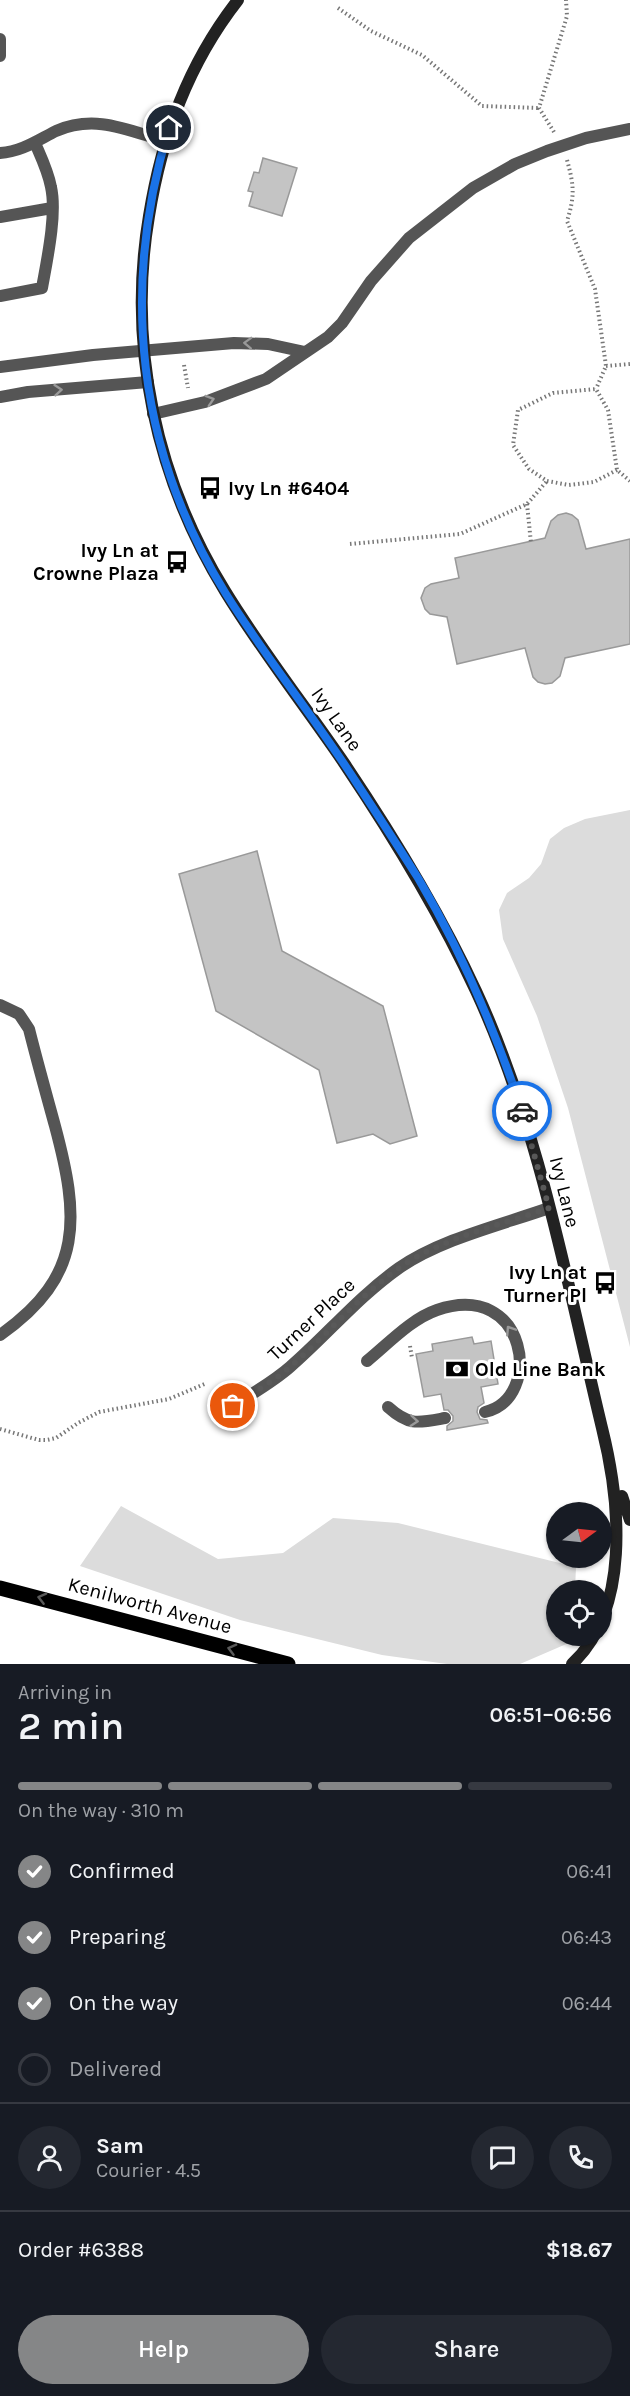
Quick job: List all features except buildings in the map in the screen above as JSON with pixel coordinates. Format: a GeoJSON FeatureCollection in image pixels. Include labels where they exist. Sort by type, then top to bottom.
{"type":"FeatureCollection","features":[{"type":"Feature","properties":{"kind":"main road","name":"Kenilworth Avenue"},"geometry":{"type":"LineString","coordinates":[[0,1588],[84,1608],[288,1664]]}},
{"type":"Feature","properties":{"kind":"street","name":"Ivy Lane"},"geometry":{"type":"LineString","coordinates":[[238,0],[209,40],[173,116],[165,141],[145,236],[142,286],[143,352],[153,414],[184,515],[226,594],[343,762],[418,879],[493,1028],[533,1145],[611,1463],[630,1520]]}},
{"type":"Feature","properties":{"kind":"street"},"geometry":{"type":"LineString","coordinates":[[0,39],[0,56]]}},
{"type":"Feature","properties":{"kind":"street"},"geometry":{"type":"LineString","coordinates":[[0,153],[15,151],[57,131],[90,122],[165,141]]}},
{"type":"Feature","properties":{"kind":"street"},"geometry":{"type":"LineString","coordinates":[[153,414],[240,390],[266,379],[328,336],[342,323],[371,281],[409,238],[473,188],[515,164],[562,146],[630,129]]}},
{"type":"Feature","properties":{"kind":"street"},"geometry":{"type":"LineString","coordinates":[[0,296],[42,288],[49,253],[52,208],[49,180],[35,143]]}},
{"type":"Feature","properties":{"kind":"street"},"geometry":{"type":"LineString","coordinates":[[0,217],[52,208]]}},
{"type":"Feature","properties":{"kind":"street"},"geometry":{"type":"LineString","coordinates":[[0,367],[234,343],[268,344],[305,352]]}},
{"type":"Feature","properties":{"kind":"street"},"geometry":{"type":"LineString","coordinates":[[0,397],[28,392],[148,382]]}},
{"type":"Feature","properties":{"kind":"street"},"geometry":{"type":"LineString","coordinates":[[0,1005],[19,1014],[29,1029],[69,1180],[72,1207],[71,1232],[66,1251],[50,1287],[27,1315],[0,1335]]}},
{"type":"Feature","properties":{"kind":"street","name":"Turner Place"},"geometry":{"type":"LineString","coordinates":[[233,1406],[291,1366],[350,1308],[402,1266],[433,1250],[549,1208]]}},
{"type":"Feature","properties":{"kind":"street"},"geometry":{"type":"LineString","coordinates":[[368,1361],[419,1319],[436,1310],[470,1304],[484,1306],[498,1314],[508,1325],[516,1340],[520,1358],[520,1374],[514,1390],[500,1405],[485,1412]]}},
{"type":"Feature","properties":{"kind":"street"},"geometry":{"type":"LineString","coordinates":[[388,1407],[408,1422],[417,1423],[445,1418]]}},
{"type":"Feature","properties":{"kind":"street","name":"Ivy Lane"},"geometry":{"type":"LineString","coordinates":[[572,1664],[602,1636],[615,1608],[622,1559],[621,1530],[611,1463]]}},
{"type":"Feature","properties":{"kind":"path"},"geometry":{"type":"LineString","coordinates":[[566,0],[567,16],[539,108],[562,146],[574,184],[573,204],[567,221],[595,289],[606,366],[596,389]]}},
{"type":"Feature","properties":{"kind":"path"},"geometry":{"type":"LineString","coordinates":[[338,8],[371,31],[422,55],[482,106],[539,108]]}},
{"type":"Feature","properties":{"kind":"path"},"geometry":{"type":"LineString","coordinates":[[184,362],[188,388]]}},
{"type":"Feature","properties":{"kind":"path"},"geometry":{"type":"LineString","coordinates":[[606,366],[630,363]]}},
{"type":"Feature","properties":{"kind":"path"},"geometry":{"type":"LineString","coordinates":[[596,389],[608,410],[617,470],[630,481]]}},
{"type":"Feature","properties":{"kind":"path"},"geometry":{"type":"LineString","coordinates":[[596,389],[553,393],[518,410],[513,444],[529,469],[547,481],[569,485],[594,482],[617,470]]}},
{"type":"Feature","properties":{"kind":"path"},"geometry":{"type":"LineString","coordinates":[[350,544],[460,534],[527,504],[547,481]]}},
{"type":"Feature","properties":{"kind":"path"},"geometry":{"type":"LineString","coordinates":[[527,504],[531,543]]}},
{"type":"Feature","properties":{"kind":"path"},"geometry":{"type":"LineString","coordinates":[[0,1429],[39,1440],[47,1440],[56,1438],[99,1412],[169,1399],[207,1383]]}},
{"type":"Feature","properties":{"kind":"shaded area"},"geometry":{"type":"Polygon","coordinates":[[[630,810],[630,1347],[568,1108],[537,1016],[503,939],[499,910],[507,893],[529,878],[541,864],[550,839],[564,828],[585,819],[630,810]]]}},
{"type":"Feature","properties":{"kind":"shaded area"},"geometry":{"type":"Polygon","coordinates":[[[121,1506],[218,1559],[283,1553],[333,1518],[398,1523],[546,1560],[546,1568],[576,1568],[575,1580],[546,1580],[546,1646],[562,1646],[520,1664],[447,1664],[382,1655],[240,1620],[80,1566],[121,1506]]]}},
{"type":"Feature","properties":{"kind":"way so far"},"geometry":{"type":"LineString","coordinates":[[233,1406],[291,1366],[354,1304],[402,1266],[433,1250],[549,1208],[522,1111]]}},
{"type":"Feature","properties":{"kind":"place","name":"Ivy Ln #6404"},"geometry":{"type":"Point","coordinates":[210,488]}},
{"type":"Feature","properties":{"kind":"place","name":"Ivy Ln at Crowne Plaza"},"geometry":{"type":"Point","coordinates":[177,562]}},
{"type":"Feature","properties":{"kind":"place","name":"Ivy Ln at Turner Pl"},"geometry":{"type":"Point","coordinates":[605,1283]}},
{"type":"Feature","properties":{"kind":"place","name":"Old Line Bank"},"geometry":{"type":"Point","coordinates":[457,1369]}},
{"type":"Feature","properties":{"kind":"route"},"geometry":{"type":"LineString","coordinates":[[169,128],[152,196],[145,236],[142,330],[143,352],[153,414],[172,482],[184,515],[226,594],[343,762],[418,879],[442,922],[493,1028],[522,1111]]}}]}
